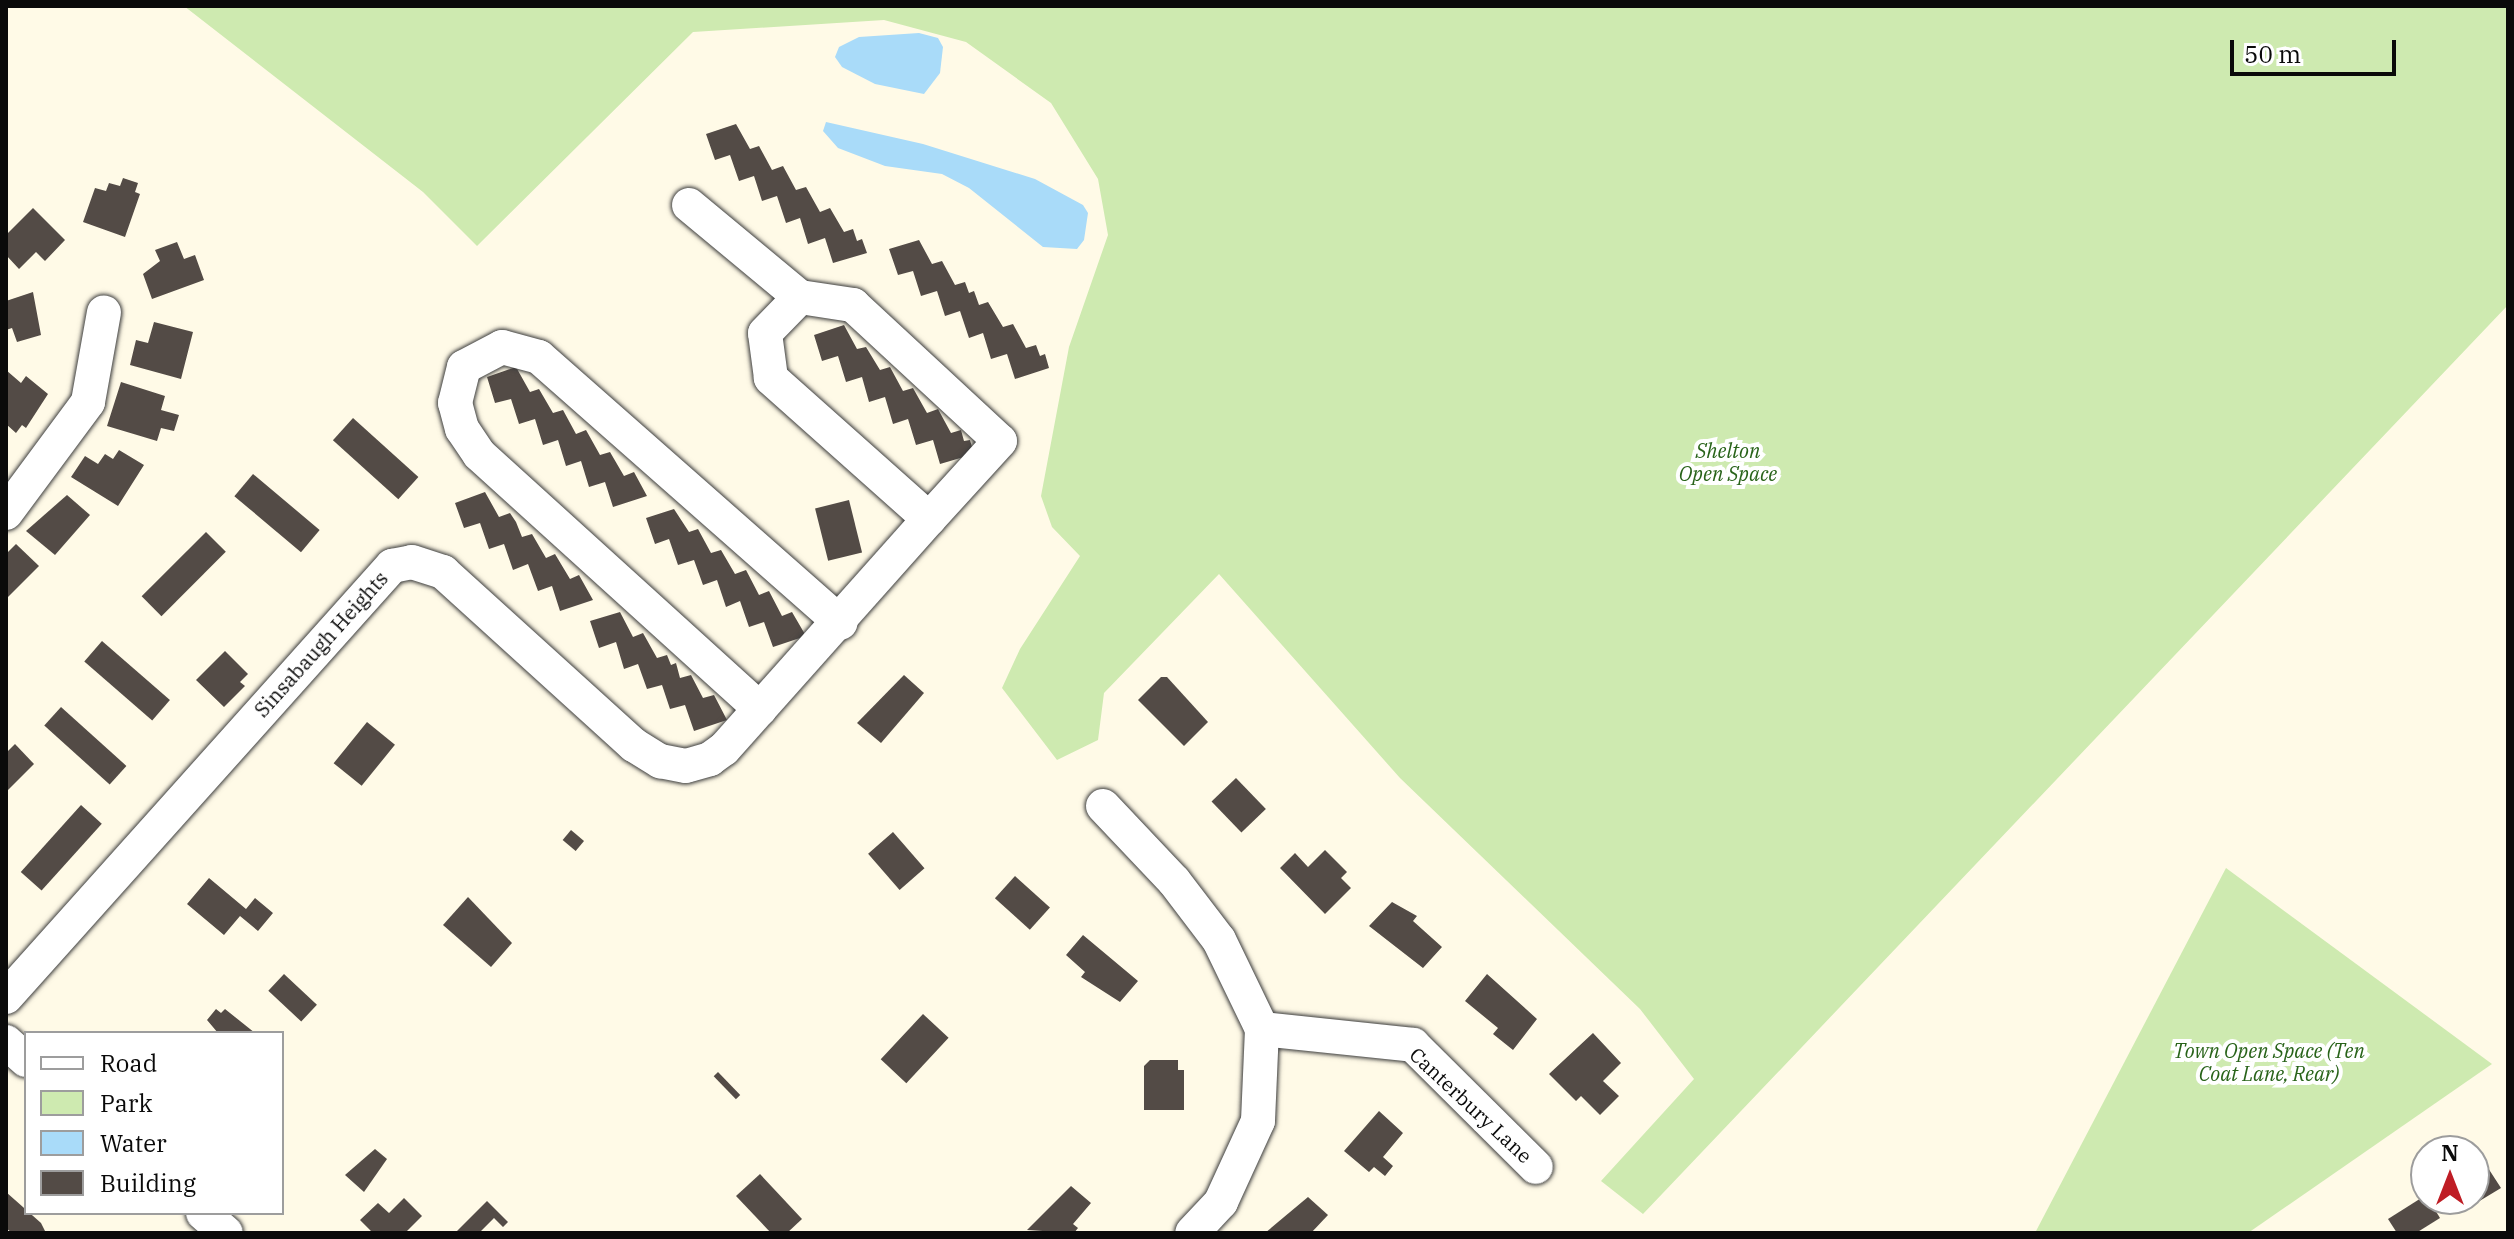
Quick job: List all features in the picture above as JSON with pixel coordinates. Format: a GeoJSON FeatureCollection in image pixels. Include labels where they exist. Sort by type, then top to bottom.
{"type":"FeatureCollection","features":[{"type":"Feature","properties":{"kind":"street"},"geometry":{"type":"LineString","coordinates":[[689,205],[800,297],[765,333],[771,378],[929,519]]}},
{"type":"Feature","properties":{"kind":"street","name":"Sinsabaugh Heights"},"geometry":{"type":"LineString","coordinates":[[6,997],[376,579],[401,563],[421,563],[443,572],[634,745],[660,761],[686,766],[710,759],[841,623],[1000,441],[853,305],[800,297]]}},
{"type":"Feature","properties":{"kind":"street"},"geometry":{"type":"LineString","coordinates":[[6,513],[88,402],[104,312]]}},
{"type":"Feature","properties":{"kind":"street"},"geometry":{"type":"LineString","coordinates":[[760,709],[479,454],[462,429],[455,403],[464,367],[502,347],[539,357],[841,623]]}},
{"type":"Feature","properties":{"kind":"street"},"geometry":{"type":"LineString","coordinates":[[1103,806],[1174,881],[1219,940],[1262,1029],[1258,1121],[1221,1202],[1192,1233]]}},
{"type":"Feature","properties":{"kind":"street","name":"Canterbury Lane"},"geometry":{"type":"LineString","coordinates":[[1262,1029],[1413,1045],[1536,1167]]}},
{"type":"Feature","properties":{"kind":"street"},"geometry":{"type":"LineString","coordinates":[[6,1042],[24,1058]]}},
{"type":"Feature","properties":{"kind":"street"},"geometry":{"type":"LineString","coordinates":[[205,1215],[226,1233]]}},
{"type":"Feature","properties":{"kind":"green space","name":"Shelton Open Space"},"geometry":{"type":"Polygon","coordinates":[[[184,6],[2508,6],[2508,305],[1643,1214],[1601,1181],[1694,1079],[1640,1009],[1400,778],[1219,574],[1104,693],[1098,740],[1057,760],[1002,688],[1020,649],[1080,556],[1052,527],[1041,496],[1069,347],[1108,235],[1098,179],[1051,103],[966,42],[884,20],[693,32],[477,246],[423,192],[184,6]]]}},
{"type":"Feature","properties":{"kind":"green space","name":"Town Open Space (Ten Coat Lane, Rear)"},"geometry":{"type":"Polygon","coordinates":[[[2226,868],[2492,1064],[2248,1233],[2035,1233],[2226,868]]]}},
{"type":"Feature","properties":{"kind":"water"},"geometry":{"type":"Polygon","coordinates":[[[919,33],[938,38],[943,47],[940,73],[924,94],[875,84],[842,67],[835,57],[839,47],[859,37],[919,33]]]}},
{"type":"Feature","properties":{"kind":"water"},"geometry":{"type":"Polygon","coordinates":[[[826,122],[923,144],[1035,179],[1083,205],[1088,213],[1084,240],[1077,249],[1043,247],[969,188],[942,174],[885,166],[838,148],[823,131],[826,122]]]}},
{"type":"Feature","properties":{"kind":"building"},"geometry":{"type":"Polygon","coordinates":[[[736,124],[750,149],[759,146],[772,170],[783,166],[796,190],[806,187],[820,212],[830,208],[844,232],[853,229],[857,241],[862,239],[867,253],[833,263],[825,238],[808,244],[800,218],[786,223],[777,196],[762,201],[754,176],[739,181],[730,155],[715,160],[706,134],[736,124]]]}},
{"type":"Feature","properties":{"kind":"building"},"geometry":{"type":"Polygon","coordinates":[[[123,178],[138,183],[135,192],[140,194],[125,237],[83,222],[95,188],[106,191],[109,183],[120,186],[123,178]]]}},
{"type":"Feature","properties":{"kind":"building"},"geometry":{"type":"Polygon","coordinates":[[[33,208],[65,240],[45,261],[36,252],[19,269],[6,255],[6,235],[33,208]]]}},
{"type":"Feature","properties":{"kind":"building"},"geometry":{"type":"Polygon","coordinates":[[[919,240],[932,264],[942,261],[955,285],[965,282],[969,293],[974,291],[979,305],[988,302],[1003,327],[1013,324],[1026,348],[1036,345],[1040,356],[1045,354],[1049,368],[1015,379],[1007,354],[991,359],[983,333],[969,338],[960,311],[945,316],[937,291],[921,296],[913,271],[898,275],[889,249],[919,240]]]}},
{"type":"Feature","properties":{"kind":"building"},"geometry":{"type":"Polygon","coordinates":[[[177,242],[184,259],[195,255],[204,280],[152,299],[143,274],[160,261],[155,250],[177,242]]]}},
{"type":"Feature","properties":{"kind":"building"},"geometry":{"type":"Polygon","coordinates":[[[33,292],[41,335],[17,342],[12,328],[6,330],[6,301],[33,292]]]}},
{"type":"Feature","properties":{"kind":"building"},"geometry":{"type":"Polygon","coordinates":[[[154,322],[193,332],[181,379],[130,365],[136,340],[148,343],[154,322]]]}},
{"type":"Feature","properties":{"kind":"building"},"geometry":{"type":"Polygon","coordinates":[[[844,325],[857,349],[866,347],[880,370],[890,367],[903,391],[913,388],[927,413],[938,409],[951,433],[961,430],[964,441],[970,440],[974,454],[940,464],[933,440],[916,445],[908,419],[893,424],[885,397],[869,402],[862,377],[846,382],[838,356],[822,361],[814,335],[844,325]]]}},
{"type":"Feature","properties":{"kind":"building"},"geometry":{"type":"Polygon","coordinates":[[[516,367],[530,392],[539,389],[553,413],[563,410],[576,434],[586,430],[600,455],[610,452],[624,476],[634,472],[647,496],[613,507],[605,482],[589,487],[581,461],[566,466],[558,440],[543,445],[535,419],[519,424],[511,399],[495,403],[487,377],[516,367]]]}},
{"type":"Feature","properties":{"kind":"building"},"geometry":{"type":"Polygon","coordinates":[[[6,370],[21,383],[26,376],[48,394],[26,428],[22,425],[16,433],[6,424],[6,370]]]}},
{"type":"Feature","properties":{"kind":"building"},"geometry":{"type":"Polygon","coordinates":[[[121,382],[165,396],[161,410],[179,415],[174,431],[161,428],[157,441],[107,426],[121,382]]]}},
{"type":"Feature","properties":{"kind":"building"},"geometry":{"type":"Polygon","coordinates":[[[353,418],[418,477],[398,499],[333,440],[353,418]]]}},
{"type":"Feature","properties":{"kind":"building"},"geometry":{"type":"Polygon","coordinates":[[[119,450],[144,465],[118,506],[71,477],[85,456],[98,464],[105,454],[113,459],[119,450]]]}},
{"type":"Feature","properties":{"kind":"building"},"geometry":{"type":"Polygon","coordinates":[[[253,474],[320,530],[301,552],[234,496],[253,474]]]}},
{"type":"Feature","properties":{"kind":"building"},"geometry":{"type":"Polygon","coordinates":[[[485,492],[499,517],[510,513],[522,537],[532,534],[546,558],[555,554],[570,579],[579,575],[593,600],[560,611],[552,586],[538,591],[528,564],[513,570],[504,544],[489,549],[480,523],[464,528],[455,503],[485,492]]]}},
{"type":"Feature","properties":{"kind":"building"},"geometry":{"type":"Polygon","coordinates":[[[67,495],[90,515],[55,555],[26,531],[67,495]]]}},
{"type":"Feature","properties":{"kind":"building"},"geometry":{"type":"Polygon","coordinates":[[[849,500],[862,552],[828,561],[815,508],[849,500]]]}},
{"type":"Feature","properties":{"kind":"building"},"geometry":{"type":"Polygon","coordinates":[[[674,509],[689,532],[698,529],[711,553],[721,550],[735,574],[746,570],[759,595],[769,591],[782,616],[792,612],[806,636],[773,647],[764,622],[749,627],[740,601],[726,607],[717,580],[703,585],[694,560],[678,565],[669,539],[655,544],[646,518],[674,509]]]}},
{"type":"Feature","properties":{"kind":"building"},"geometry":{"type":"Polygon","coordinates":[[[206,532],[226,552],[161,616],[142,596],[206,532]]]}},
{"type":"Feature","properties":{"kind":"building"},"geometry":{"type":"Polygon","coordinates":[[[16,544],[39,566],[6,599],[6,554],[16,544]]]}},
{"type":"Feature","properties":{"kind":"building"},"geometry":{"type":"Polygon","coordinates":[[[620,612],[633,637],[643,633],[657,658],[667,655],[671,665],[676,663],[680,678],[691,675],[703,698],[714,695],[727,720],[694,731],[685,705],[670,709],[662,685],[647,689],[638,664],[624,669],[616,642],[599,648],[590,621],[620,612]]]}},
{"type":"Feature","properties":{"kind":"building"},"geometry":{"type":"Polygon","coordinates":[[[102,641],[170,700],[152,720],[84,661],[102,641]]]}},
{"type":"Feature","properties":{"kind":"building"},"geometry":{"type":"Polygon","coordinates":[[[225,651],[248,674],[240,682],[245,686],[224,707],[196,680],[225,651]]]}},
{"type":"Feature","properties":{"kind":"building"},"geometry":{"type":"Polygon","coordinates":[[[904,675],[924,693],[881,743],[857,723],[904,675]]]}},
{"type":"Feature","properties":{"kind":"building"},"geometry":{"type":"Polygon","coordinates":[[[1161,677],[1167,677],[1208,722],[1184,746],[1138,700],[1161,677]]]}},
{"type":"Feature","properties":{"kind":"building"},"geometry":{"type":"Polygon","coordinates":[[[61,707],[126,766],[110,784],[44,726],[61,707]]]}},
{"type":"Feature","properties":{"kind":"building"},"geometry":{"type":"Polygon","coordinates":[[[367,722],[395,745],[362,786],[334,763],[367,722]]]}},
{"type":"Feature","properties":{"kind":"building"},"geometry":{"type":"Polygon","coordinates":[[[15,744],[34,764],[6,792],[6,753],[15,744]]]}},
{"type":"Feature","properties":{"kind":"building"},"geometry":{"type":"Polygon","coordinates":[[[1236,778],[1266,809],[1241,833],[1212,802],[1236,778]]]}},
{"type":"Feature","properties":{"kind":"building"},"geometry":{"type":"Polygon","coordinates":[[[81,805],[102,824],[42,891],[21,872],[81,805]]]}},
{"type":"Feature","properties":{"kind":"building"},"geometry":{"type":"Polygon","coordinates":[[[571,830],[584,841],[576,851],[563,840],[571,830]]]}},
{"type":"Feature","properties":{"kind":"building"},"geometry":{"type":"Polygon","coordinates":[[[893,832],[924,868],[900,890],[868,854],[893,832]]]}},
{"type":"Feature","properties":{"kind":"building"},"geometry":{"type":"Polygon","coordinates":[[[1325,850],[1347,872],[1341,878],[1351,888],[1325,914],[1280,868],[1295,853],[1308,867],[1325,850]]]}},
{"type":"Feature","properties":{"kind":"building"},"geometry":{"type":"Polygon","coordinates":[[[1015,876],[1050,907],[1030,930],[995,898],[1015,876]]]}},
{"type":"Feature","properties":{"kind":"building"},"geometry":{"type":"Polygon","coordinates":[[[209,878],[246,909],[255,898],[273,913],[258,931],[240,916],[224,935],[187,904],[209,878]]]}},
{"type":"Feature","properties":{"kind":"building"},"geometry":{"type":"Polygon","coordinates":[[[468,897],[512,943],[491,967],[443,925],[468,897]]]}},
{"type":"Feature","properties":{"kind":"building"},"geometry":{"type":"Polygon","coordinates":[[[1392,902],[1417,916],[1413,921],[1442,947],[1423,968],[1369,926],[1392,902]]]}},
{"type":"Feature","properties":{"kind":"building"},"geometry":{"type":"Polygon","coordinates":[[[1083,935],[1138,981],[1120,1002],[1081,977],[1085,972],[1066,955],[1083,935]]]}},
{"type":"Feature","properties":{"kind":"building"},"geometry":{"type":"Polygon","coordinates":[[[284,974],[317,1005],[301,1022],[268,991],[284,974]]]}},
{"type":"Feature","properties":{"kind":"building"},"geometry":{"type":"Polygon","coordinates":[[[1487,974],[1537,1019],[1513,1050],[1493,1034],[1498,1028],[1465,1001],[1487,974]]]}},
{"type":"Feature","properties":{"kind":"building"},"geometry":{"type":"Polygon","coordinates":[[[216,1009],[221,1013],[225,1009],[252,1031],[216,1031],[207,1020],[216,1009]]]}},
{"type":"Feature","properties":{"kind":"building"},"geometry":{"type":"Polygon","coordinates":[[[923,1014],[949,1038],[906,1083],[881,1059],[923,1014]]]}},
{"type":"Feature","properties":{"kind":"building"},"geometry":{"type":"Polygon","coordinates":[[[1593,1033],[1621,1063],[1603,1081],[1619,1096],[1600,1115],[1581,1096],[1576,1101],[1549,1074],[1593,1033]]]}},
{"type":"Feature","properties":{"kind":"building"},"geometry":{"type":"Polygon","coordinates":[[[1150,1060],[1178,1060],[1178,1070],[1184,1070],[1184,1110],[1144,1110],[1144,1066],[1150,1060]]]}},
{"type":"Feature","properties":{"kind":"building"},"geometry":{"type":"Polygon","coordinates":[[[718,1072],[740,1095],[736,1099],[714,1076],[718,1072]]]}},
{"type":"Feature","properties":{"kind":"building"},"geometry":{"type":"Polygon","coordinates":[[[1379,1111],[1403,1133],[1383,1157],[1393,1166],[1385,1176],[1374,1167],[1369,1172],[1344,1151],[1379,1111]]]}},
{"type":"Feature","properties":{"kind":"building"},"geometry":{"type":"Polygon","coordinates":[[[375,1149],[387,1159],[364,1192],[345,1175],[375,1149]]]}},
{"type":"Feature","properties":{"kind":"building"},"geometry":{"type":"Polygon","coordinates":[[[2490,1171],[2501,1188],[2490,1195],[2490,1171]]]}},
{"type":"Feature","properties":{"kind":"building"},"geometry":{"type":"Polygon","coordinates":[[[760,1174],[802,1219],[787,1233],[771,1233],[736,1196],[760,1174]]]}},
{"type":"Feature","properties":{"kind":"building"},"geometry":{"type":"Polygon","coordinates":[[[1071,1186],[1091,1203],[1073,1224],[1078,1228],[1074,1233],[1027,1230],[1071,1186]]]}},
{"type":"Feature","properties":{"kind":"building"},"geometry":{"type":"Polygon","coordinates":[[[6,1192],[24,1208],[24,1215],[32,1215],[41,1223],[46,1233],[12,1233],[6,1228],[6,1192]]]}},
{"type":"Feature","properties":{"kind":"building"},"geometry":{"type":"Polygon","coordinates":[[[1308,1197],[1328,1215],[1311,1233],[1265,1233],[1308,1197]]]}},
{"type":"Feature","properties":{"kind":"building"},"geometry":{"type":"Polygon","coordinates":[[[404,1198],[422,1216],[405,1233],[373,1233],[360,1220],[378,1203],[389,1213],[404,1198]]]}},
{"type":"Feature","properties":{"kind":"building"},"geometry":{"type":"Polygon","coordinates":[[[487,1201],[508,1222],[503,1227],[494,1218],[479,1233],[455,1233],[487,1201]]]}},
{"type":"Feature","properties":{"kind":"building"},"geometry":{"type":"Polygon","coordinates":[[[2410,1205],[2410,1215],[2438,1215],[2440,1218],[2416,1233],[2397,1233],[2388,1219],[2410,1205]]]}}]}
